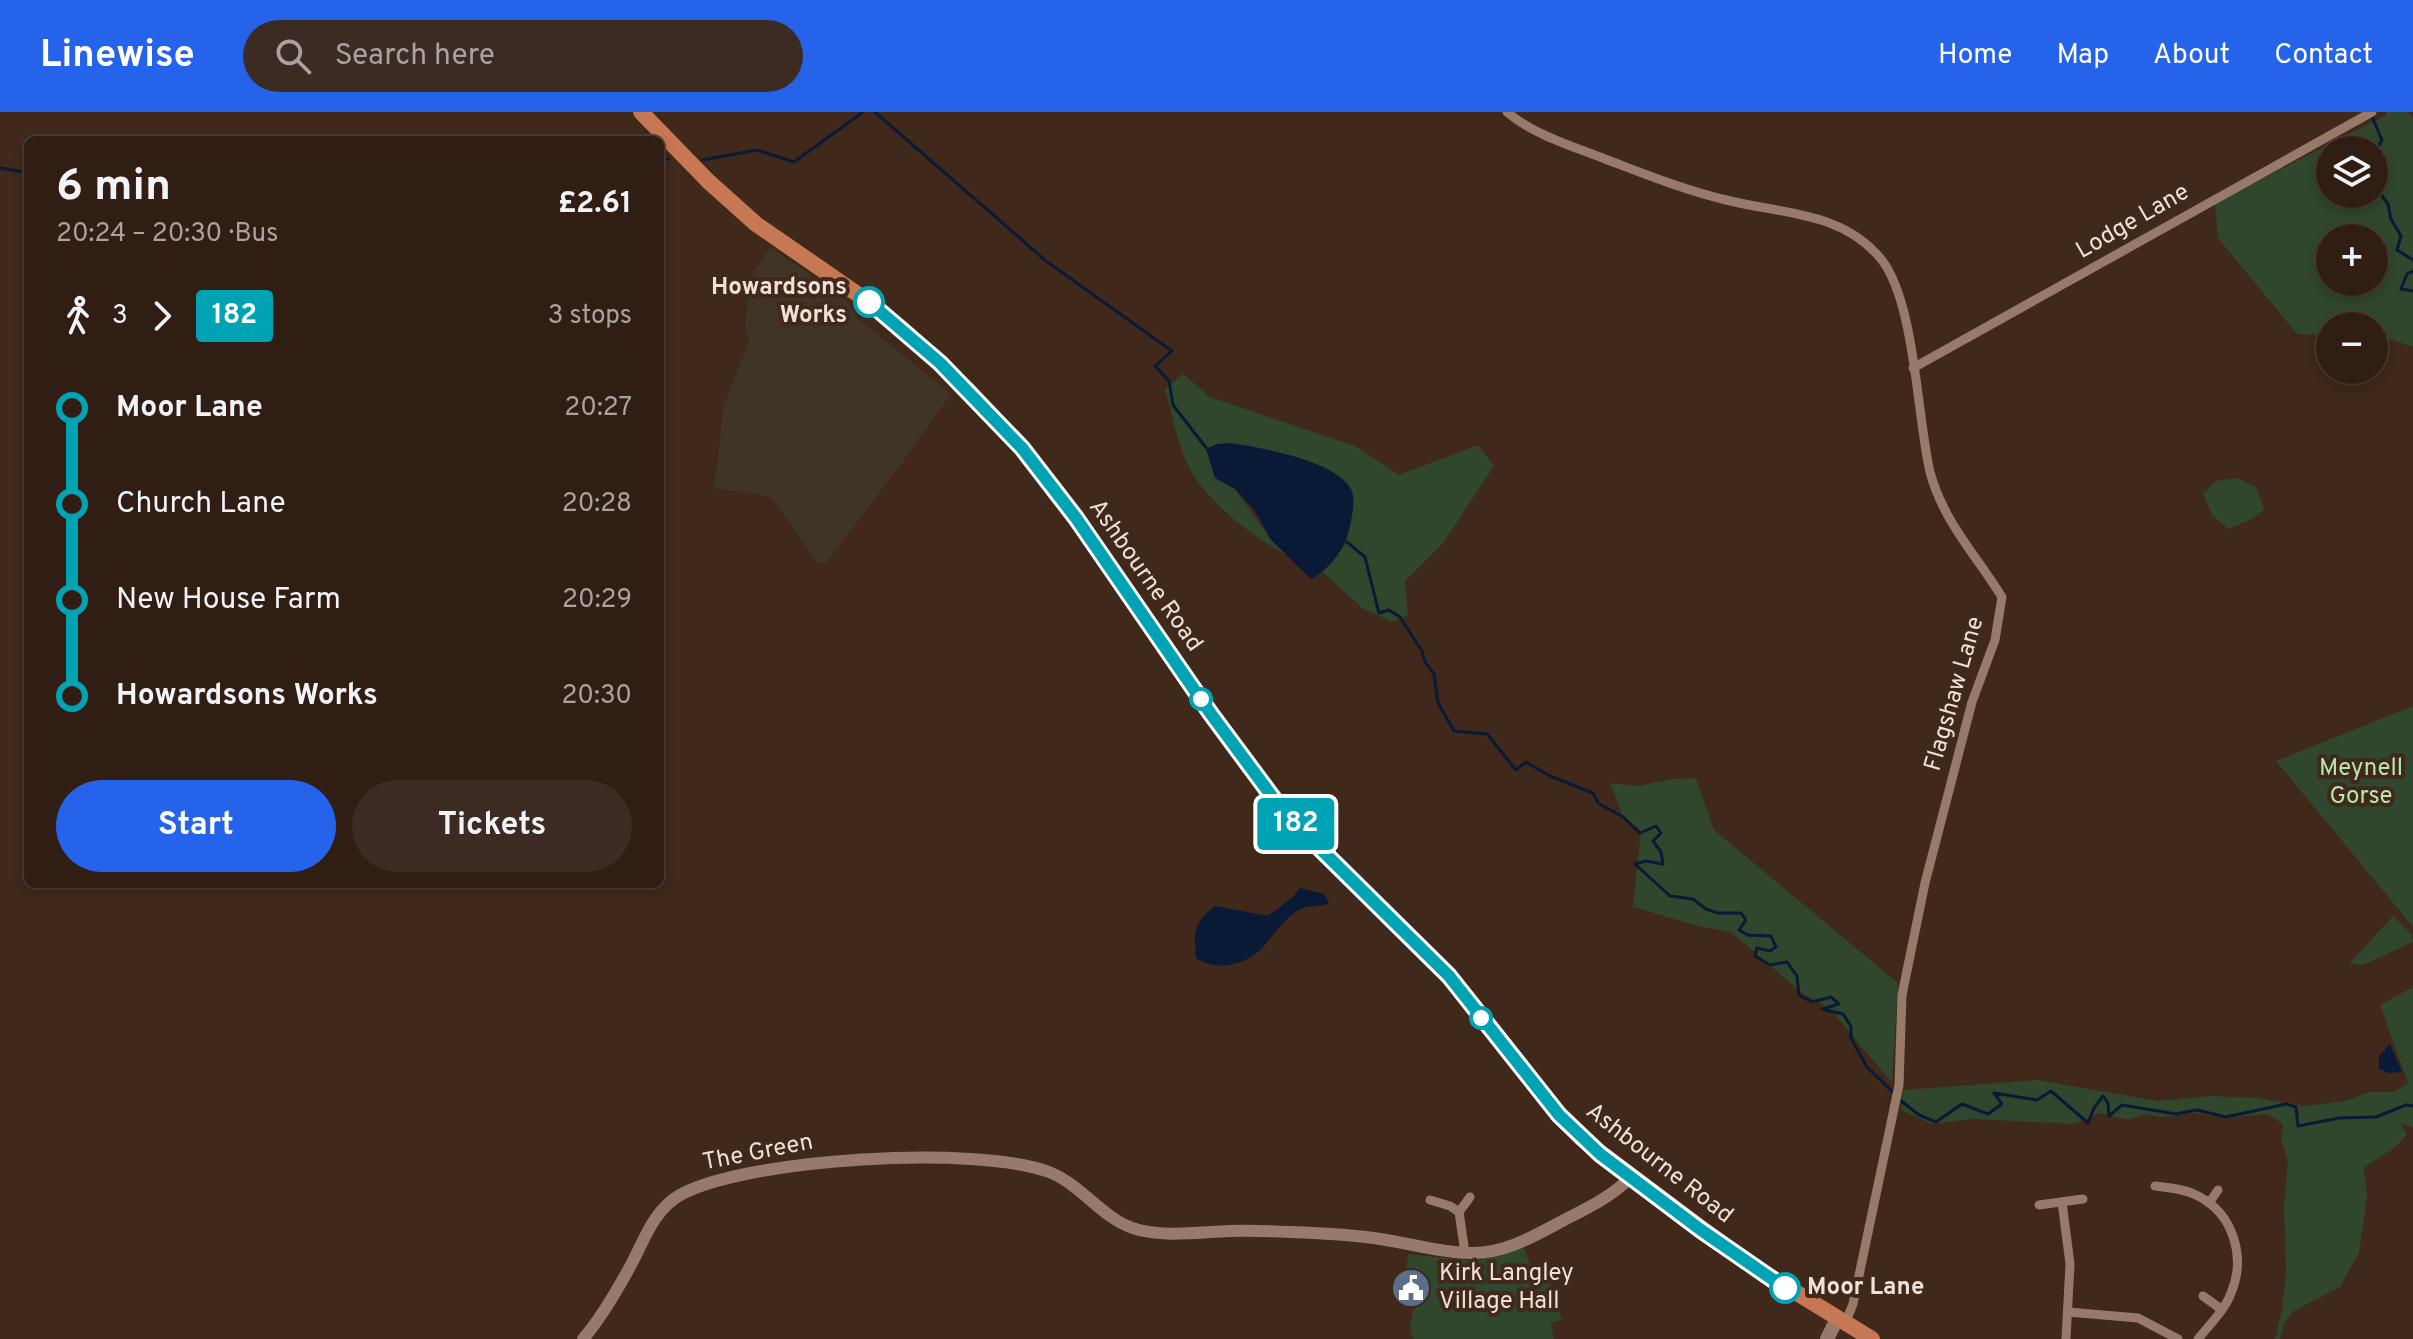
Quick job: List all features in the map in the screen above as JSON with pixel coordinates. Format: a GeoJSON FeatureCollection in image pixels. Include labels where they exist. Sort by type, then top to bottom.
{"type":"FeatureCollection","features":[{"type":"Feature","properties":{"kind":"highway","name":"Ashbourne Road"},"geometry":{"type":"LineString","coordinates":[[641,112],[708,181],[756,224],[901,328],[967,389],[1002,427],[1057,492],[1211,714],[1285,814],[1449,976],[1570,1126],[1600,1154],[1745,1261],[1872,1339]]}},
{"type":"Feature","properties":{"kind":"main road"},"geometry":{"type":"LineString","coordinates":[[1827,1339],[1841,1322]]}},
{"type":"Feature","properties":{"kind":"street","name":"Flagshaw Lane"},"geometry":{"type":"LineString","coordinates":[[1507,112],[1550,138],[1688,191],[1807,215],[1831,222],[1856,235],[1883,262],[1895,286],[1913,368],[1930,471],[1942,509],[2002,597],[1995,640],[1972,702],[1925,883],[1902,995],[1899,1085],[1853,1304],[1841,1322]]}},
{"type":"Feature","properties":{"kind":"street","name":"Lodge Lane"},"geometry":{"type":"LineString","coordinates":[[1913,368],[2372,112]]}},
{"type":"Feature","properties":{"kind":"street","name":"The Green"},"geometry":{"type":"LineString","coordinates":[[583,1339],[596,1324],[650,1223],[677,1197],[704,1184],[735,1176],[826,1162],[885,1158],[988,1161],[1045,1171],[1065,1179],[1115,1221],[1148,1232],[1341,1233],[1465,1253],[1502,1249],[1527,1240],[1607,1198],[1631,1177]]}},
{"type":"Feature","properties":{"kind":"street"},"geometry":{"type":"LineString","coordinates":[[2155,1186],[2187,1192],[2209,1203],[2226,1223],[2237,1248],[2236,1280],[2230,1297],[2198,1339]]}},
{"type":"Feature","properties":{"kind":"street"},"geometry":{"type":"LineString","coordinates":[[2209,1203],[2218,1190]]}},
{"type":"Feature","properties":{"kind":"street"},"geometry":{"type":"LineString","coordinates":[[1465,1253],[1459,1212],[1470,1197]]}},
{"type":"Feature","properties":{"kind":"street"},"geometry":{"type":"LineString","coordinates":[[2039,1205],[2083,1199]]}},
{"type":"Feature","properties":{"kind":"street"},"geometry":{"type":"LineString","coordinates":[[1430,1200],[1459,1212]]}},
{"type":"Feature","properties":{"kind":"street"},"geometry":{"type":"LineString","coordinates":[[2062,1202],[2070,1264],[2066,1339]]}},
{"type":"Feature","properties":{"kind":"street"},"geometry":{"type":"LineString","coordinates":[[2203,1296],[2221,1309]]}},
{"type":"Feature","properties":{"kind":"street"},"geometry":{"type":"LineString","coordinates":[[2068,1312],[2138,1318],[2178,1339]]}},
{"type":"Feature","properties":{"kind":"shaded area"},"geometry":{"type":"Polygon","coordinates":[[[770,247],[847,300],[856,317],[951,394],[827,562],[817,563],[768,496],[714,488],[724,405],[749,341],[745,328],[751,277],[770,247]]]}},
{"type":"Feature","properties":{"kind":"green space"},"geometry":{"type":"Polygon","coordinates":[[[2386,112],[2407,112],[2413,118],[2413,347],[2388,339],[2388,312],[2316,312],[2316,335],[2297,334],[2218,238],[2215,203],[2316,151],[2316,208],[2388,208],[2388,136],[2345,136],[2386,115],[2386,112]]]}},
{"type":"Feature","properties":{"kind":"green space"},"geometry":{"type":"Polygon","coordinates":[[[1183,374],[1210,397],[1355,446],[1399,475],[1478,445],[1494,466],[1444,542],[1405,581],[1408,615],[1392,622],[1362,608],[1323,572],[1347,542],[1215,478],[1235,489],[1271,540],[1291,557],[1261,540],[1217,504],[1194,476],[1174,425],[1165,389],[1183,374]]]}},
{"type":"Feature","properties":{"kind":"green space"},"geometry":{"type":"Polygon","coordinates":[[[2237,478],[2256,487],[2264,509],[2253,519],[2228,529],[2212,515],[2203,494],[2216,481],[2237,478]]]}},
{"type":"Feature","properties":{"kind":"green space","name":"Meynell Gorse"},"geometry":{"type":"Polygon","coordinates":[[[2413,706],[2413,927],[2276,761],[2413,706]]]}},
{"type":"Feature","properties":{"kind":"green space"},"geometry":{"type":"Polygon","coordinates":[[[1696,778],[1714,830],[1898,983],[1892,1083],[1829,1008],[1802,993],[1731,932],[1633,907],[1641,831],[1622,814],[1610,783],[1638,786],[1696,778]]]}},
{"type":"Feature","properties":{"kind":"green space"},"geometry":{"type":"Polygon","coordinates":[[[2393,916],[2411,934],[2413,942],[2363,965],[2349,964],[2393,916]]]}},
{"type":"Feature","properties":{"kind":"green space"},"geometry":{"type":"Polygon","coordinates":[[[2413,987],[2413,1128],[2400,1123],[2407,1134],[2403,1140],[2364,1168],[2367,1196],[2359,1253],[2340,1287],[2294,1311],[2285,1322],[2280,1339],[2275,1339],[2286,1272],[2284,1206],[2288,1162],[2281,1139],[2283,1124],[2267,1114],[2225,1118],[2196,1113],[2161,1117],[2145,1114],[2128,1120],[2099,1113],[2075,1124],[1972,1119],[1932,1124],[1901,1110],[1903,1090],[2037,1080],[2158,1101],[2210,1096],[2258,1098],[2304,1106],[2345,1101],[2370,1092],[2394,1092],[2408,1083],[2380,1005],[2413,987]]]}},
{"type":"Feature","properties":{"kind":"green space"},"geometry":{"type":"Polygon","coordinates":[[[1524,1248],[1530,1265],[1543,1262],[1562,1320],[1551,1323],[1554,1339],[1413,1339],[1410,1327],[1419,1273],[1406,1271],[1408,1254],[1475,1261],[1524,1248]]]}},
{"type":"Feature","properties":{"kind":"water"},"geometry":{"type":"Polygon","coordinates":[[[1231,443],[1314,463],[1343,479],[1351,489],[1353,508],[1345,542],[1325,569],[1311,579],[1271,540],[1255,511],[1235,489],[1215,478],[1206,449],[1231,443]]]}},
{"type":"Feature","properties":{"kind":"water"},"geometry":{"type":"Polygon","coordinates":[[[1300,888],[1324,894],[1329,903],[1303,908],[1293,914],[1260,950],[1246,960],[1220,965],[1196,958],[1196,929],[1215,906],[1268,916],[1300,888]]]}},
{"type":"Feature","properties":{"kind":"water"},"geometry":{"type":"Polygon","coordinates":[[[2390,1044],[2402,1072],[2389,1073],[2379,1069],[2379,1056],[2390,1044]]]}},
{"type":"Feature","properties":{"kind":"waterway"},"geometry":{"type":"LineString","coordinates":[[703,160],[757,150],[794,162],[863,112]]}},
{"type":"Feature","properties":{"kind":"waterway"},"geometry":{"type":"LineString","coordinates":[[875,112],[1046,261],[1172,351],[1155,366],[1169,381],[1173,405],[1207,449]]}},
{"type":"Feature","properties":{"kind":"waterway"},"geometry":{"type":"LineString","coordinates":[[2371,114],[2380,136]]}},
{"type":"Feature","properties":{"kind":"waterway"},"geometry":{"type":"LineString","coordinates":[[664,160],[668,159]]}},
{"type":"Feature","properties":{"kind":"waterway"},"geometry":{"type":"LineString","coordinates":[[0,168],[24,172]]}},
{"type":"Feature","properties":{"kind":"waterway"},"geometry":{"type":"LineString","coordinates":[[2388,204],[2391,219],[2401,236],[2397,250],[2413,260]]}},
{"type":"Feature","properties":{"kind":"waterway"},"geometry":{"type":"LineString","coordinates":[[2413,271],[2407,274],[2401,289],[2413,291]]}},
{"type":"Feature","properties":{"kind":"waterway"},"geometry":{"type":"LineString","coordinates":[[1347,542],[1365,557],[1379,613],[1389,610],[1400,617],[1422,651],[1425,662],[1434,674],[1438,703],[1454,731],[1487,734],[1516,770],[1526,762],[1550,776],[1593,793],[1598,803],[1623,817],[1640,833],[1656,826],[1661,833],[1653,841],[1661,852],[1663,864],[1646,861],[1635,864],[1670,896],[1693,899],[1718,913],[1741,913],[1746,920],[1739,930],[1748,935],[1771,936],[1776,947],[1770,951],[1757,948],[1755,956],[1770,965],[1787,962],[1797,976],[1799,995],[1812,1002],[1831,997],[1839,1004],[1822,1009],[1843,1014],[1851,1026],[1851,1038],[1867,1067],[1895,1094]]}},
{"type":"Feature","properties":{"kind":"waterway"},"geometry":{"type":"LineString","coordinates":[[1900,1100],[1919,1115],[1936,1122],[1962,1104],[1988,1114],[2002,1104],[1994,1093],[2037,1100],[2051,1091],[2088,1123],[2103,1096],[2108,1103],[2109,1116],[2122,1105],[2176,1114],[2197,1110],[2226,1117],[2286,1104],[2296,1107],[2298,1126],[2339,1118],[2376,1117],[2406,1105],[2413,1106]]}},
{"type":"Feature","properties":{"kind":"bus line","name":"182"},"geometry":{"type":"LineString","coordinates":[[869,302],[940,363],[1022,448],[1076,518],[1211,714],[1285,814],[1449,976],[1559,1115],[1600,1154],[1785,1288]]}},
{"type":"Feature","properties":{"kind":"place","name":"Howardsons Works"},"geometry":{"type":"Point","coordinates":[869,302]}},
{"type":"Feature","properties":{"kind":"place","name":"Kirk Langley Village Hall"},"geometry":{"type":"Point","coordinates":[1411,1288]}},
{"type":"Feature","properties":{"kind":"place","name":"Moor Lane"},"geometry":{"type":"Point","coordinates":[1785,1288]}}]}
